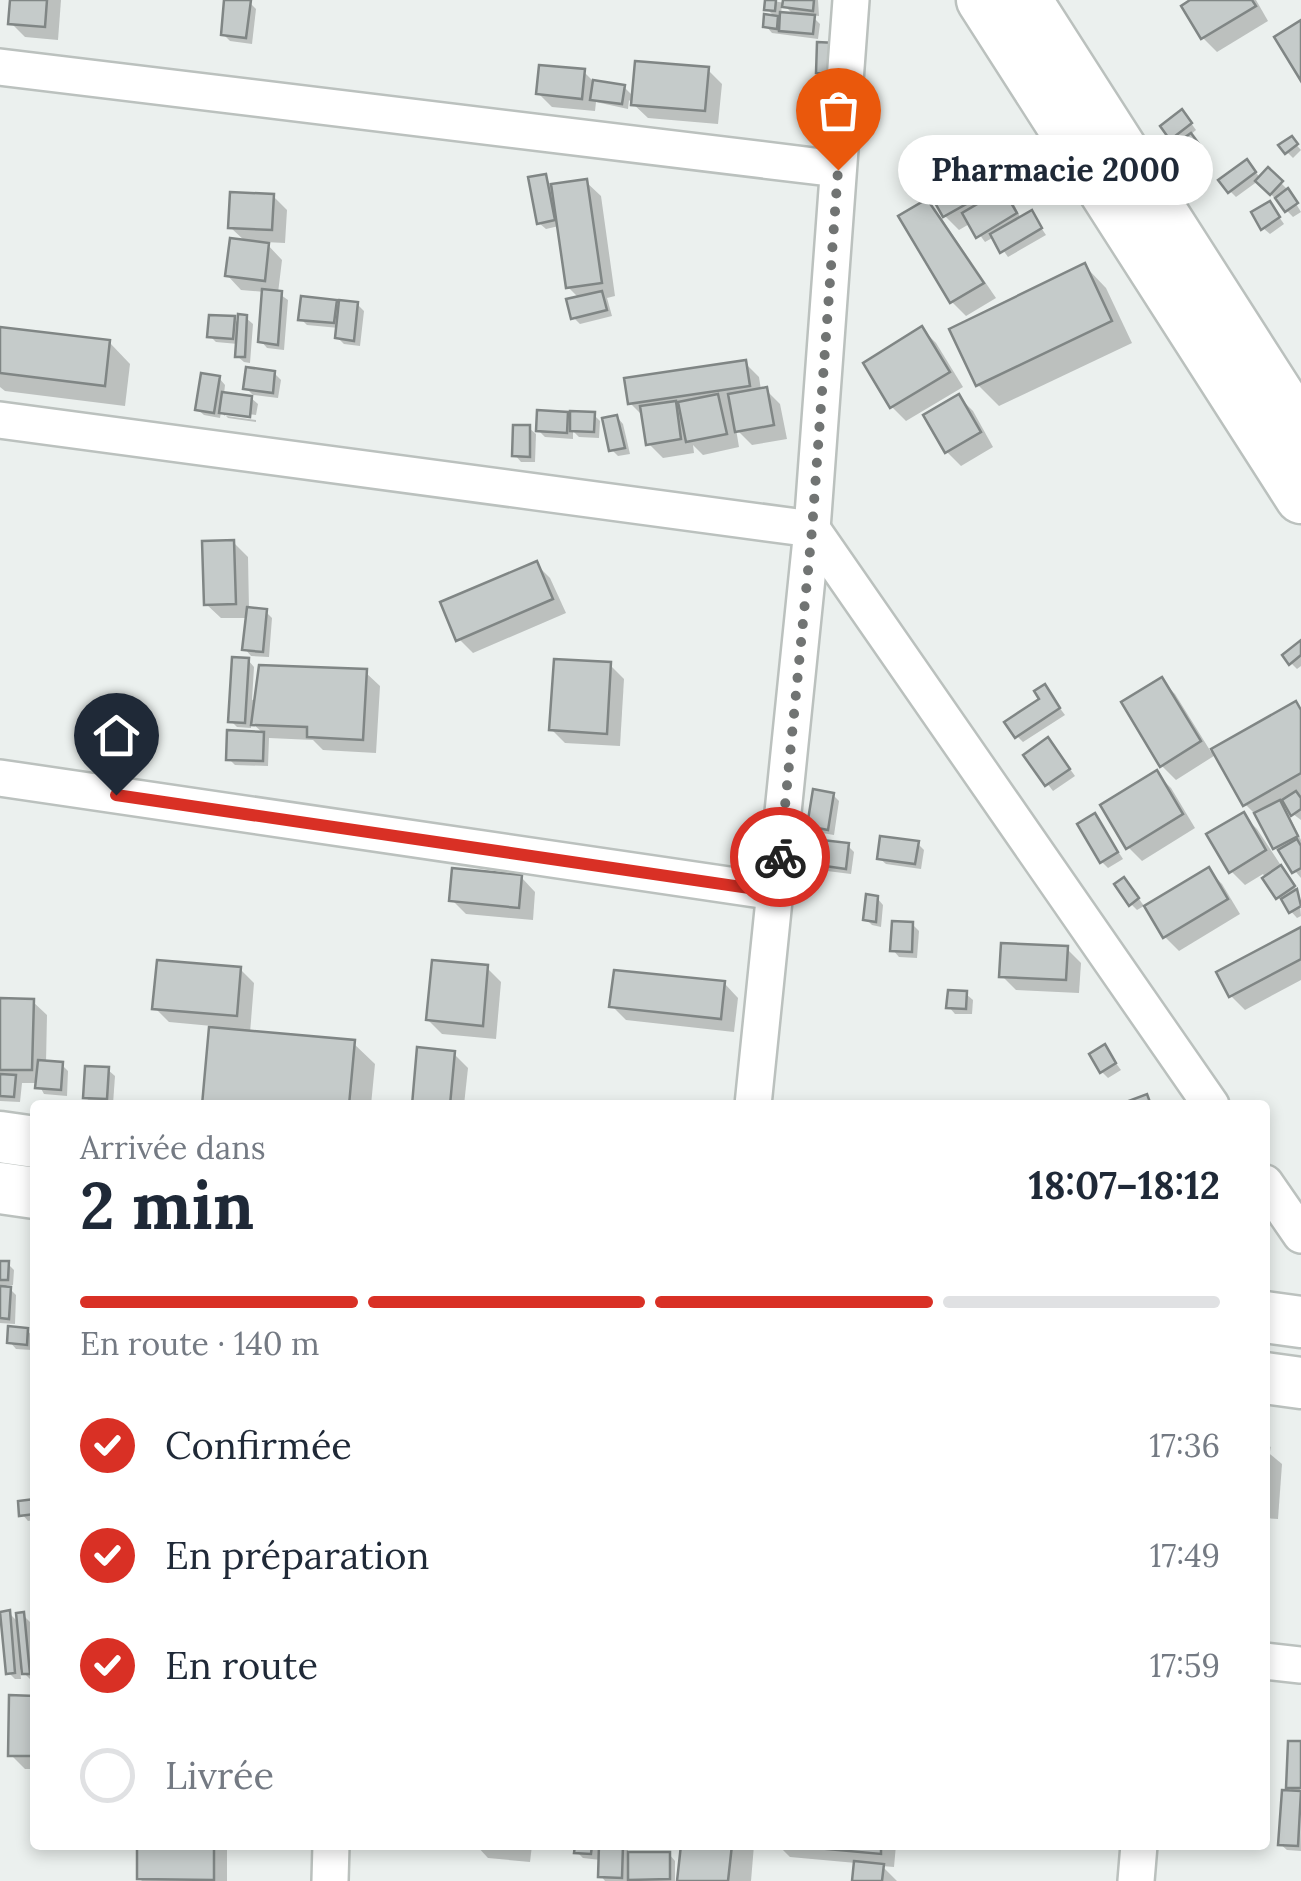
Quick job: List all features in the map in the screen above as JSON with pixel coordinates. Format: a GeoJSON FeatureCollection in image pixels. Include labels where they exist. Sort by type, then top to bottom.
{"type":"FeatureCollection","features":[{"type":"Feature","properties":{"kind":"main road"},"geometry":{"type":"LineString","coordinates":[[982,0],[1301,430]]}},
{"type":"Feature","properties":{"kind":"main road"},"geometry":{"type":"LineString","coordinates":[[1026,0],[1122,186],[1301,498]]}},
{"type":"Feature","properties":{"kind":"main road"},"geometry":{"type":"LineString","coordinates":[[0,1137],[30,1141]]}},
{"type":"Feature","properties":{"kind":"main road"},"geometry":{"type":"LineString","coordinates":[[0,1188],[30,1192]]}},
{"type":"Feature","properties":{"kind":"main road"},"geometry":{"type":"LineString","coordinates":[[1270,1318],[1301,1322]]}},
{"type":"Feature","properties":{"kind":"main road"},"geometry":{"type":"LineString","coordinates":[[1270,1379],[1301,1383]]}},
{"type":"Feature","properties":{"kind":"street"},"geometry":{"type":"LineString","coordinates":[[753,1100],[812,530],[851,0]]}},
{"type":"Feature","properties":{"kind":"street"},"geometry":{"type":"LineString","coordinates":[[0,67],[838,170]]}},
{"type":"Feature","properties":{"kind":"street"},"geometry":{"type":"LineString","coordinates":[[0,420],[812,530],[1208,1100]]}},
{"type":"Feature","properties":{"kind":"street"},"geometry":{"type":"LineString","coordinates":[[0,778],[776,892]]}},
{"type":"Feature","properties":{"kind":"street"},"geometry":{"type":"LineString","coordinates":[[1270,1190],[1301,1235]]}},
{"type":"Feature","properties":{"kind":"street"},"geometry":{"type":"LineString","coordinates":[[1270,1662],[1301,1665]]}},
{"type":"Feature","properties":{"kind":"street"},"geometry":{"type":"LineString","coordinates":[[330,1881],[331,1850]]}},
{"type":"Feature","properties":{"kind":"street"},"geometry":{"type":"LineString","coordinates":[[1136,1881],[1139,1850]]}},
{"type":"Feature","properties":{"kind":"building"},"geometry":{"type":"Polygon","coordinates":[[[10,0],[47,0],[45,27],[8,24],[10,0]]]}},
{"type":"Feature","properties":{"kind":"building"},"geometry":{"type":"Polygon","coordinates":[[[224,0],[251,0],[246,38],[221,35],[224,0]]]}},
{"type":"Feature","properties":{"kind":"building"},"geometry":{"type":"Polygon","coordinates":[[[765,0],[776,0],[775,11],[764,10],[765,0]]]}},
{"type":"Feature","properties":{"kind":"building"},"geometry":{"type":"Polygon","coordinates":[[[783,0],[814,0],[813,11],[782,7],[783,0]]]}},
{"type":"Feature","properties":{"kind":"building"},"geometry":{"type":"Polygon","coordinates":[[[1190,0],[1252,0],[1256,6],[1201,39],[1181,6],[1190,0]]]}},
{"type":"Feature","properties":{"kind":"building"},"geometry":{"type":"Polygon","coordinates":[[[780,12],[815,15],[813,34],[779,31],[780,12]]]}},
{"type":"Feature","properties":{"kind":"building"},"geometry":{"type":"Polygon","coordinates":[[[764,14],[778,16],[777,29],[763,27],[764,14]]]}},
{"type":"Feature","properties":{"kind":"building"},"geometry":{"type":"Polygon","coordinates":[[[1301,20],[1301,81],[1274,37],[1301,20]]]}},
{"type":"Feature","properties":{"kind":"building"},"geometry":{"type":"Polygon","coordinates":[[[817,42],[836,43],[834,74],[816,73],[817,42]]]}},
{"type":"Feature","properties":{"kind":"building"},"geometry":{"type":"Polygon","coordinates":[[[635,61],[709,67],[705,111],[631,105],[635,61]]]}},
{"type":"Feature","properties":{"kind":"building"},"geometry":{"type":"Polygon","coordinates":[[[539,65],[585,69],[582,99],[536,94],[539,65]]]}},
{"type":"Feature","properties":{"kind":"building"},"geometry":{"type":"Polygon","coordinates":[[[593,80],[625,85],[622,104],[590,100],[593,80]]]}},
{"type":"Feature","properties":{"kind":"building"},"geometry":{"type":"Polygon","coordinates":[[[1182,109],[1192,123],[1170,140],[1160,126],[1182,109]]]}},
{"type":"Feature","properties":{"kind":"building"},"geometry":{"type":"Polygon","coordinates":[[[1191,133],[1199,144],[1186,153],[1178,142],[1191,133]]]}},
{"type":"Feature","properties":{"kind":"building"},"geometry":{"type":"Polygon","coordinates":[[[1292,136],[1298,144],[1285,154],[1278,145],[1292,136]]]}},
{"type":"Feature","properties":{"kind":"building"},"geometry":{"type":"Polygon","coordinates":[[[979,142],[1002,184],[943,217],[920,176],[979,142]]]}},
{"type":"Feature","properties":{"kind":"building"},"geometry":{"type":"Polygon","coordinates":[[[1247,159],[1256,172],[1228,193],[1218,180],[1247,159]]]}},
{"type":"Feature","properties":{"kind":"building"},"geometry":{"type":"Polygon","coordinates":[[[1268,167],[1283,181],[1270,195],[1255,181],[1268,167]]]}},
{"type":"Feature","properties":{"kind":"building"},"geometry":{"type":"Polygon","coordinates":[[[546,174],[555,220],[537,224],[528,177],[546,174]]]}},
{"type":"Feature","properties":{"kind":"building"},"geometry":{"type":"Polygon","coordinates":[[[587,179],[602,283],[566,288],[551,184],[587,179]]]}},
{"type":"Feature","properties":{"kind":"building"},"geometry":{"type":"Polygon","coordinates":[[[1288,188],[1298,203],[1285,212],[1275,198],[1288,188]]]}},
{"type":"Feature","properties":{"kind":"building"},"geometry":{"type":"Polygon","coordinates":[[[1003,189],[1017,213],[976,238],[962,213],[1003,189]]]}},
{"type":"Feature","properties":{"kind":"building"},"geometry":{"type":"Polygon","coordinates":[[[230,192],[274,194],[272,230],[228,228],[230,192]]]}},
{"type":"Feature","properties":{"kind":"building"},"geometry":{"type":"Polygon","coordinates":[[[927,199],[984,283],[950,303],[898,216],[927,199]]]}},
{"type":"Feature","properties":{"kind":"building"},"geometry":{"type":"Polygon","coordinates":[[[1270,201],[1280,217],[1261,230],[1251,212],[1270,201]]]}},
{"type":"Feature","properties":{"kind":"building"},"geometry":{"type":"Polygon","coordinates":[[[1032,210],[1042,228],[1000,253],[990,234],[1032,210]]]}},
{"type":"Feature","properties":{"kind":"building"},"geometry":{"type":"Polygon","coordinates":[[[230,238],[269,243],[265,281],[225,276],[230,238]]]}},
{"type":"Feature","properties":{"kind":"building"},"geometry":{"type":"Polygon","coordinates":[[[1085,263],[1112,321],[976,386],[949,329],[1085,263]]]}},
{"type":"Feature","properties":{"kind":"building"},"geometry":{"type":"Polygon","coordinates":[[[262,289],[282,291],[278,345],[258,342],[262,289]]]}},
{"type":"Feature","properties":{"kind":"building"},"geometry":{"type":"Polygon","coordinates":[[[602,291],[607,310],[571,319],[566,299],[602,291]]]}},
{"type":"Feature","properties":{"kind":"building"},"geometry":{"type":"Polygon","coordinates":[[[301,296],[337,300],[334,323],[298,320],[301,296]]]}},
{"type":"Feature","properties":{"kind":"building"},"geometry":{"type":"Polygon","coordinates":[[[339,300],[358,302],[354,341],[335,338],[339,300]]]}},
{"type":"Feature","properties":{"kind":"building"},"geometry":{"type":"Polygon","coordinates":[[[238,314],[247,315],[245,357],[235,357],[238,314]]]}},
{"type":"Feature","properties":{"kind":"building"},"geometry":{"type":"Polygon","coordinates":[[[209,315],[235,316],[233,339],[207,337],[209,315]]]}},
{"type":"Feature","properties":{"kind":"building"},"geometry":{"type":"Polygon","coordinates":[[[922,326],[950,372],[890,408],[863,363],[922,326]]]}},
{"type":"Feature","properties":{"kind":"building"},"geometry":{"type":"Polygon","coordinates":[[[0,327],[110,340],[105,386],[0,373],[0,327]]]}},
{"type":"Feature","properties":{"kind":"building"},"geometry":{"type":"Polygon","coordinates":[[[746,360],[750,386],[628,404],[624,378],[746,360]]]}},
{"type":"Feature","properties":{"kind":"building"},"geometry":{"type":"Polygon","coordinates":[[[246,367],[275,371],[273,393],[243,389],[246,367]]]}},
{"type":"Feature","properties":{"kind":"building"},"geometry":{"type":"Polygon","coordinates":[[[201,373],[220,376],[214,413],[195,410],[201,373]]]}},
{"type":"Feature","properties":{"kind":"building"},"geometry":{"type":"Polygon","coordinates":[[[767,387],[774,425],[735,432],[728,394],[767,387]]]}},
{"type":"Feature","properties":{"kind":"building"},"geometry":{"type":"Polygon","coordinates":[[[222,392],[252,396],[250,417],[219,413],[222,392]]]}},
{"type":"Feature","properties":{"kind":"building"},"geometry":{"type":"Polygon","coordinates":[[[718,394],[727,434],[686,442],[678,402],[718,394]]]}},
{"type":"Feature","properties":{"kind":"building"},"geometry":{"type":"Polygon","coordinates":[[[959,394],[981,432],[945,453],[923,415],[959,394]]]}},
{"type":"Feature","properties":{"kind":"building"},"geometry":{"type":"Polygon","coordinates":[[[676,401],[681,439],[646,445],[640,406],[676,401]]]}},
{"type":"Feature","properties":{"kind":"building"},"geometry":{"type":"Polygon","coordinates":[[[537,410],[568,412],[567,433],[536,431],[537,410]]]}},
{"type":"Feature","properties":{"kind":"building"},"geometry":{"type":"Polygon","coordinates":[[[570,411],[595,412],[594,432],[570,431],[570,411]]]}},
{"type":"Feature","properties":{"kind":"building"},"geometry":{"type":"Polygon","coordinates":[[[617,415],[625,448],[609,451],[602,418],[617,415]]]}},
{"type":"Feature","properties":{"kind":"building"},"geometry":{"type":"Polygon","coordinates":[[[513,425],[530,425],[530,457],[512,456],[513,425]]]}},
{"type":"Feature","properties":{"kind":"building"},"geometry":{"type":"Polygon","coordinates":[[[234,540],[236,604],[204,605],[202,541],[234,540]]]}},
{"type":"Feature","properties":{"kind":"building"},"geometry":{"type":"Polygon","coordinates":[[[537,561],[553,599],[456,641],[440,602],[537,561]]]}},
{"type":"Feature","properties":{"kind":"building"},"geometry":{"type":"Polygon","coordinates":[[[247,607],[267,609],[263,652],[242,650],[247,607]]]}},
{"type":"Feature","properties":{"kind":"building"},"geometry":{"type":"Polygon","coordinates":[[[1301,640],[1301,655],[1289,665],[1282,655],[1301,640]]]}},
{"type":"Feature","properties":{"kind":"building"},"geometry":{"type":"Polygon","coordinates":[[[232,657],[249,658],[245,723],[228,722],[232,657]]]}},
{"type":"Feature","properties":{"kind":"building"},"geometry":{"type":"Polygon","coordinates":[[[554,659],[611,662],[607,734],[549,730],[554,659]]]}},
{"type":"Feature","properties":{"kind":"building"},"geometry":{"type":"Polygon","coordinates":[[[259,665],[367,669],[363,740],[307,737],[307,727],[251,725],[259,665]]]}},
{"type":"Feature","properties":{"kind":"building"},"geometry":{"type":"Polygon","coordinates":[[[1162,677],[1201,741],[1160,767],[1121,702],[1162,677]]]}},
{"type":"Feature","properties":{"kind":"building"},"geometry":{"type":"Polygon","coordinates":[[[1045,684],[1060,708],[1015,738],[1004,722],[1039,699],[1034,691],[1045,684]]]}},
{"type":"Feature","properties":{"kind":"building"},"geometry":{"type":"Polygon","coordinates":[[[1296,701],[1301,710],[1301,773],[1243,806],[1211,749],[1296,701]]]}},
{"type":"Feature","properties":{"kind":"building"},"geometry":{"type":"Polygon","coordinates":[[[227,730],[264,732],[263,761],[226,760],[227,730]]]}},
{"type":"Feature","properties":{"kind":"building"},"geometry":{"type":"Polygon","coordinates":[[[1048,737],[1070,769],[1045,786],[1023,755],[1048,737]]]}},
{"type":"Feature","properties":{"kind":"building"},"geometry":{"type":"Polygon","coordinates":[[[1157,770],[1183,814],[1126,849],[1100,805],[1157,770]]]}},
{"type":"Feature","properties":{"kind":"building"},"geometry":{"type":"Polygon","coordinates":[[[813,789],[834,793],[828,830],[807,826],[813,789]]]}},
{"type":"Feature","properties":{"kind":"building"},"geometry":{"type":"Polygon","coordinates":[[[1296,791],[1301,809],[1291,816],[1282,800],[1296,791]]]}},
{"type":"Feature","properties":{"kind":"building"},"geometry":{"type":"Polygon","coordinates":[[[1280,800],[1298,836],[1273,849],[1254,813],[1280,800]]]}},
{"type":"Feature","properties":{"kind":"building"},"geometry":{"type":"Polygon","coordinates":[[[1244,812],[1266,850],[1229,873],[1206,834],[1244,812]]]}},
{"type":"Feature","properties":{"kind":"building"},"geometry":{"type":"Polygon","coordinates":[[[1095,813],[1118,852],[1100,863],[1077,824],[1095,813]]]}},
{"type":"Feature","properties":{"kind":"building"},"geometry":{"type":"Polygon","coordinates":[[[880,836],[919,841],[915,864],[877,859],[880,836]]]}},
{"type":"Feature","properties":{"kind":"building"},"geometry":{"type":"Polygon","coordinates":[[[1297,839],[1301,846],[1301,868],[1292,873],[1278,850],[1297,839]]]}},
{"type":"Feature","properties":{"kind":"building"},"geometry":{"type":"Polygon","coordinates":[[[822,840],[849,843],[846,869],[818,865],[822,840]]]}},
{"type":"Feature","properties":{"kind":"building"},"geometry":{"type":"Polygon","coordinates":[[[1281,865],[1295,886],[1276,899],[1262,878],[1281,865]]]}},
{"type":"Feature","properties":{"kind":"building"},"geometry":{"type":"Polygon","coordinates":[[[1209,867],[1228,899],[1163,938],[1144,906],[1209,867]]]}},
{"type":"Feature","properties":{"kind":"building"},"geometry":{"type":"Polygon","coordinates":[[[452,868],[522,875],[519,908],[449,901],[452,868]]]}},
{"type":"Feature","properties":{"kind":"building"},"geometry":{"type":"Polygon","coordinates":[[[1124,877],[1139,898],[1129,906],[1114,884],[1124,877]]]}},
{"type":"Feature","properties":{"kind":"building"},"geometry":{"type":"Polygon","coordinates":[[[1297,889],[1301,906],[1289,913],[1281,899],[1297,889]]]}},
{"type":"Feature","properties":{"kind":"building"},"geometry":{"type":"Polygon","coordinates":[[[866,894],[878,896],[876,922],[863,920],[866,894]]]}},
{"type":"Feature","properties":{"kind":"building"},"geometry":{"type":"Polygon","coordinates":[[[892,921],[913,922],[912,952],[890,951],[892,921]]]}},
{"type":"Feature","properties":{"kind":"building"},"geometry":{"type":"Polygon","coordinates":[[[1301,927],[1301,959],[1229,997],[1216,972],[1301,927]]]}},
{"type":"Feature","properties":{"kind":"building"},"geometry":{"type":"Polygon","coordinates":[[[1001,943],[1068,946],[1066,980],[999,977],[1001,943]]]}},
{"type":"Feature","properties":{"kind":"building"},"geometry":{"type":"Polygon","coordinates":[[[157,960],[241,967],[237,1016],[152,1009],[157,960]]]}},
{"type":"Feature","properties":{"kind":"building"},"geometry":{"type":"Polygon","coordinates":[[[432,960],[488,965],[483,1026],[426,1020],[432,960]]]}},
{"type":"Feature","properties":{"kind":"building"},"geometry":{"type":"Polygon","coordinates":[[[614,970],[725,981],[721,1019],[609,1007],[614,970]]]}},
{"type":"Feature","properties":{"kind":"building"},"geometry":{"type":"Polygon","coordinates":[[[948,990],[967,991],[966,1009],[946,1008],[948,990]]]}},
{"type":"Feature","properties":{"kind":"building"},"geometry":{"type":"Polygon","coordinates":[[[0,998],[34,999],[32,1070],[0,1070],[0,998]]]}},
{"type":"Feature","properties":{"kind":"building"},"geometry":{"type":"Polygon","coordinates":[[[209,1027],[355,1040],[349,1100],[202,1100],[209,1027]]]}},
{"type":"Feature","properties":{"kind":"building"},"geometry":{"type":"Polygon","coordinates":[[[1105,1044],[1116,1063],[1100,1073],[1089,1054],[1105,1044]]]}},
{"type":"Feature","properties":{"kind":"building"},"geometry":{"type":"Polygon","coordinates":[[[417,1047],[455,1051],[450,1100],[412,1100],[417,1047]]]}},
{"type":"Feature","properties":{"kind":"building"},"geometry":{"type":"Polygon","coordinates":[[[38,1060],[63,1062],[61,1090],[35,1088],[38,1060]]]}},
{"type":"Feature","properties":{"kind":"building"},"geometry":{"type":"Polygon","coordinates":[[[85,1066],[109,1067],[107,1099],[83,1098],[85,1066]]]}},
{"type":"Feature","properties":{"kind":"building"},"geometry":{"type":"Polygon","coordinates":[[[0,1074],[16,1075],[14,1097],[0,1096],[0,1074]]]}},
{"type":"Feature","properties":{"kind":"building"},"geometry":{"type":"Polygon","coordinates":[[[0,1261],[9,1261],[8,1280],[0,1280],[0,1261]]]}},
{"type":"Feature","properties":{"kind":"building"},"geometry":{"type":"Polygon","coordinates":[[[0,1286],[11,1287],[9,1319],[0,1318],[0,1286]]]}},
{"type":"Feature","properties":{"kind":"building"},"geometry":{"type":"Polygon","coordinates":[[[8,1326],[28,1328],[27,1345],[7,1343],[8,1326]]]}},
{"type":"Feature","properties":{"kind":"building"},"geometry":{"type":"Polygon","coordinates":[[[30,1500],[30,1515],[19,1516],[18,1501],[30,1500]]]}},
{"type":"Feature","properties":{"kind":"building"},"geometry":{"type":"Polygon","coordinates":[[[10,1610],[15,1673],[6,1674],[0,1612],[10,1610]]]}},
{"type":"Feature","properties":{"kind":"building"},"geometry":{"type":"Polygon","coordinates":[[[24,1612],[30,1674],[22,1674],[16,1613],[24,1612]]]}},
{"type":"Feature","properties":{"kind":"building"},"geometry":{"type":"Polygon","coordinates":[[[9,1695],[30,1696],[30,1756],[8,1756],[9,1695]]]}},
{"type":"Feature","properties":{"kind":"building"},"geometry":{"type":"Polygon","coordinates":[[[1288,1741],[1301,1741],[1301,1788],[1286,1788],[1288,1741]]]}},
{"type":"Feature","properties":{"kind":"building"},"geometry":{"type":"Polygon","coordinates":[[[1282,1790],[1301,1791],[1298,1846],[1278,1845],[1282,1790]]]}},
{"type":"Feature","properties":{"kind":"building"},"geometry":{"type":"Polygon","coordinates":[[[137,1850],[214,1850],[214,1880],[137,1879],[137,1850]]]}},
{"type":"Feature","properties":{"kind":"building"},"geometry":{"type":"Polygon","coordinates":[[[599,1850],[623,1850],[622,1878],[598,1877],[599,1850]]]}},
{"type":"Feature","properties":{"kind":"building"},"geometry":{"type":"Polygon","coordinates":[[[680,1850],[731,1850],[728,1881],[677,1881],[680,1850]]]}},
{"type":"Feature","properties":{"kind":"building"},"geometry":{"type":"Polygon","coordinates":[[[837,1850],[881,1850],[881,1854],[837,1850]]]}},
{"type":"Feature","properties":{"kind":"building"},"geometry":{"type":"Polygon","coordinates":[[[628,1852],[670,1852],[670,1879],[628,1880],[628,1852]]]}},
{"type":"Feature","properties":{"kind":"building"},"geometry":{"type":"Polygon","coordinates":[[[854,1861],[884,1864],[882,1881],[852,1881],[854,1861]]]}},
{"type":"Feature","properties":{"kind":"way so far"},"geometry":{"type":"LineString","coordinates":[[780,857],[812,530],[838,170]]}},
{"type":"Feature","properties":{"kind":"place","name":"Pharmacie 2000"},"geometry":{"type":"Point","coordinates":[838,170]}},
{"type":"Feature","properties":{"kind":"route"},"geometry":{"type":"LineString","coordinates":[[116,795],[776,892],[780,857]]}}]}
